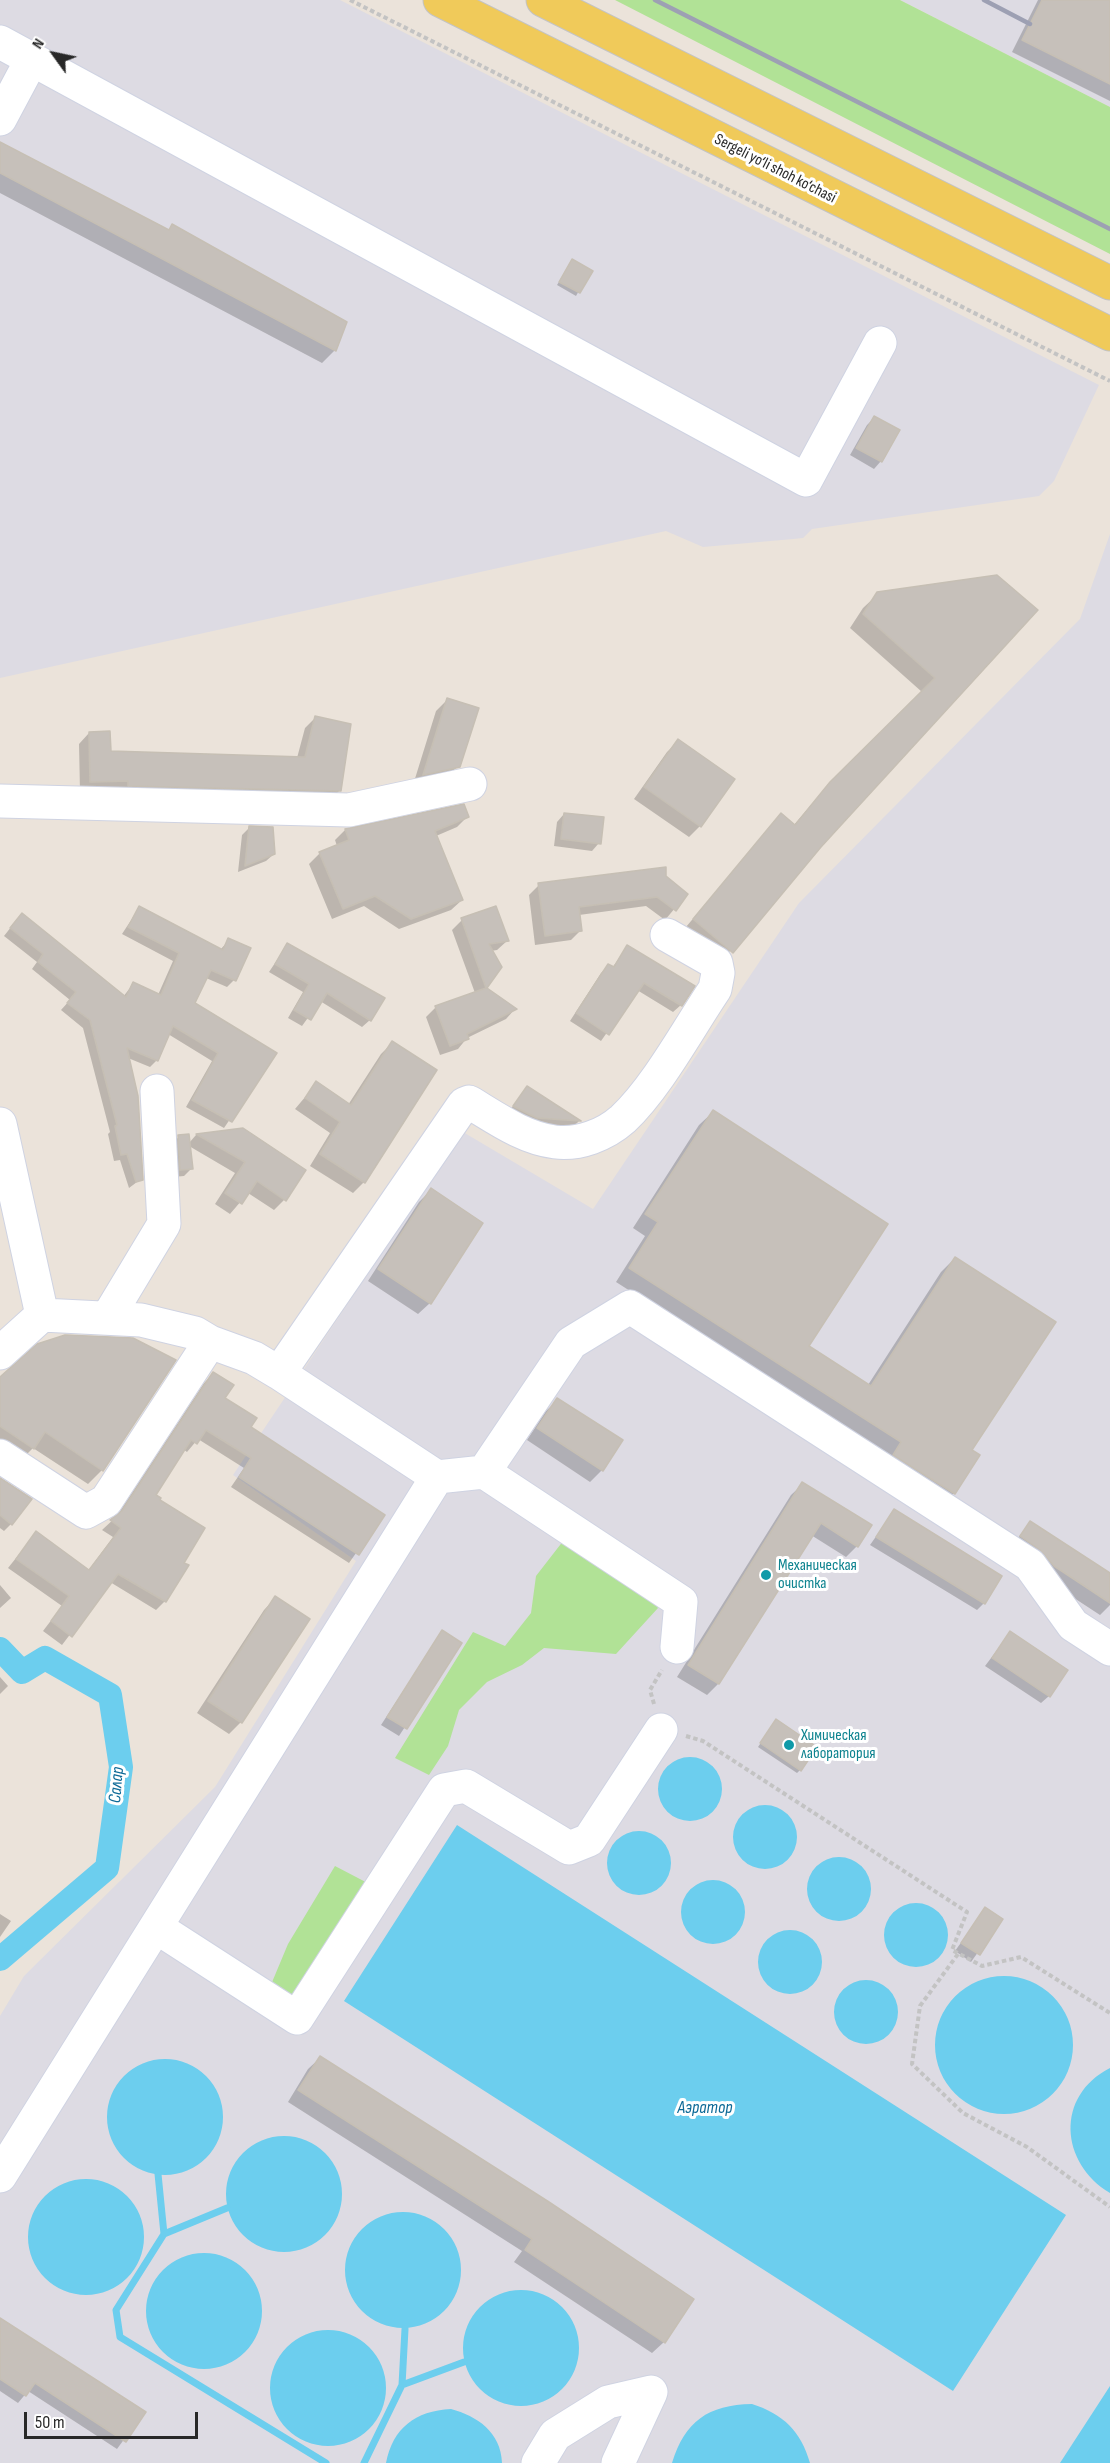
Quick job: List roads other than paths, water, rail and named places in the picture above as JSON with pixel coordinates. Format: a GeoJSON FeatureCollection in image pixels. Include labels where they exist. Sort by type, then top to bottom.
{"type":"FeatureCollection","features":[{"type":"Feature","properties":{"kind":"main road","name":"Sergeli yo‘li shoh ko‘chasi"},"geometry":{"type":"LineString","coordinates":[[440,0],[1110,334]]}},
{"type":"Feature","properties":{"kind":"main road"},"geometry":{"type":"LineString","coordinates":[[543,0],[1110,283]]}},
{"type":"Feature","properties":{"kind":"street"},"geometry":{"type":"LineString","coordinates":[[0,42],[806,480],[880,343]]}},
{"type":"Feature","properties":{"kind":"street"},"geometry":{"type":"LineString","coordinates":[[0,119],[32,59]]}},
{"type":"Feature","properties":{"kind":"street"},"geometry":{"type":"LineString","coordinates":[[0,801],[349,810],[470,784]]}},
{"type":"Feature","properties":{"kind":"street"},"geometry":{"type":"LineString","coordinates":[[279,1373],[464,1104],[469,1102],[517,1131],[556,1142],[590,1139],[622,1120],[644,1095],[715,989],[718,973],[716,963],[668,935]]}},
{"type":"Feature","properties":{"kind":"street"},"geometry":{"type":"LineString","coordinates":[[108,1317],[164,1224],[157,1091]]}},
{"type":"Feature","properties":{"kind":"street"},"geometry":{"type":"LineString","coordinates":[[0,1124],[42,1315]]}},
{"type":"Feature","properties":{"kind":"street"},"geometry":{"type":"LineString","coordinates":[[484,1472],[570,1343],[630,1307],[1030,1565],[1073,1625],[1110,1649]]}},
{"type":"Feature","properties":{"kind":"street"},"geometry":{"type":"LineString","coordinates":[[0,1353],[42,1315],[141,1320],[195,1333],[210,1342],[254,1358],[437,1476],[484,1472],[681,1602],[677,1647]]}},
{"type":"Feature","properties":{"kind":"street"},"geometry":{"type":"LineString","coordinates":[[0,1456],[86,1512],[105,1501],[210,1342]]}},
{"type":"Feature","properties":{"kind":"street"},"geometry":{"type":"LineString","coordinates":[[0,2176],[437,1476]]}},
{"type":"Feature","properties":{"kind":"street"},"geometry":{"type":"LineString","coordinates":[[156,1927],[297,2018],[444,1790],[466,1786],[569,1848],[589,1840],[661,1730]]}},
{"type":"Feature","properties":{"kind":"street"},"geometry":{"type":"LineString","coordinates":[[538,2463],[555,2435],[608,2402],[651,2392],[618,2463]]}},
{"type":"Feature","properties":{"kind":"water"},"geometry":{"type":"Polygon","coordinates":[[[690,1757],[702,1759],[713,1766],[720,1777],[722,1789],[720,1801],[713,1812],[702,1819],[690,1821],[678,1819],[667,1812],[660,1801],[658,1789],[660,1777],[667,1766],[678,1759],[690,1757]]]}},
{"type":"Feature","properties":{"kind":"water"},"geometry":{"type":"Polygon","coordinates":[[[765,1805],[777,1807],[788,1814],[795,1825],[797,1837],[795,1849],[788,1860],[777,1867],[765,1869],[753,1867],[742,1860],[735,1849],[733,1837],[735,1825],[742,1814],[753,1807],[765,1805]]]}},
{"type":"Feature","properties":{"kind":"water","name":"Аэратор"},"geometry":{"type":"Polygon","coordinates":[[[457,1825],[1066,2215],[953,2391],[344,2001],[457,1825]]]}},
{"type":"Feature","properties":{"kind":"water"},"geometry":{"type":"Polygon","coordinates":[[[639,1831],[651,1833],[662,1840],[669,1851],[671,1863],[669,1875],[662,1886],[651,1893],[639,1895],[627,1893],[616,1886],[609,1875],[607,1863],[609,1851],[616,1840],[627,1833],[639,1831]]]}},
{"type":"Feature","properties":{"kind":"water"},"geometry":{"type":"Polygon","coordinates":[[[839,1857],[851,1859],[862,1866],[869,1877],[871,1889],[869,1901],[862,1912],[851,1919],[839,1921],[827,1919],[816,1912],[809,1901],[807,1889],[809,1877],[816,1866],[827,1859],[839,1857]]]}},
{"type":"Feature","properties":{"kind":"water"},"geometry":{"type":"Polygon","coordinates":[[[713,1880],[725,1882],[736,1889],[743,1900],[745,1912],[743,1924],[736,1935],[725,1942],[713,1944],[701,1942],[690,1935],[683,1924],[681,1912],[683,1900],[690,1889],[701,1882],[713,1880]]]}},
{"type":"Feature","properties":{"kind":"water"},"geometry":{"type":"Polygon","coordinates":[[[916,1903],[928,1905],[939,1912],[946,1923],[948,1935],[946,1947],[939,1958],[928,1965],[916,1967],[904,1965],[893,1958],[886,1947],[884,1935],[886,1923],[893,1912],[904,1905],[916,1903]]]}},
{"type":"Feature","properties":{"kind":"water"},"geometry":{"type":"Polygon","coordinates":[[[790,1930],[808,1935],[813,1939],[817,1944],[822,1962],[817,1980],[813,1985],[808,1989],[790,1994],[772,1989],[767,1985],[763,1980],[758,1962],[763,1944],[767,1939],[772,1935],[790,1930]]]}},
{"type":"Feature","properties":{"kind":"water"},"geometry":{"type":"Polygon","coordinates":[[[1004,1976],[1030,1981],[1053,1996],[1068,2019],[1073,2045],[1068,2071],[1053,2094],[1030,2109],[1004,2114],[978,2109],[955,2094],[940,2071],[935,2045],[940,2019],[955,1996],[978,1981],[1004,1976]]]}},
{"type":"Feature","properties":{"kind":"water"},"geometry":{"type":"Polygon","coordinates":[[[866,1980],[878,1982],[889,1989],[896,2000],[898,2012],[896,2024],[889,2035],[878,2042],[866,2044],[854,2042],[843,2035],[836,2024],[834,2012],[836,2000],[843,1989],[854,1982],[866,1980]]]}},
{"type":"Feature","properties":{"kind":"water"},"geometry":{"type":"Polygon","coordinates":[[[165,2059],[187,2063],[206,2076],[219,2095],[223,2117],[219,2139],[206,2158],[187,2171],[165,2175],[143,2171],[124,2158],[111,2139],[107,2117],[111,2095],[124,2076],[143,2063],[165,2059]]]}},
{"type":"Feature","properties":{"kind":"water"},"geometry":{"type":"Polygon","coordinates":[[[1110,2068],[1110,2193],[1093,2180],[1081,2165],[1074,2148],[1071,2130],[1073,2112],[1080,2095],[1092,2080],[1110,2068]]]}},
{"type":"Feature","properties":{"kind":"water"},"geometry":{"type":"Polygon","coordinates":[[[284,2136],[306,2140],[325,2153],[338,2172],[342,2194],[338,2216],[325,2235],[306,2248],[284,2252],[262,2248],[243,2235],[230,2216],[226,2194],[230,2172],[243,2153],[262,2140],[284,2136]]]}},
{"type":"Feature","properties":{"kind":"water"},"geometry":{"type":"Polygon","coordinates":[[[86,2179],[108,2183],[127,2196],[140,2215],[144,2237],[140,2259],[127,2278],[108,2291],[86,2295],[64,2291],[45,2278],[32,2259],[28,2237],[32,2215],[45,2196],[64,2183],[86,2179]]]}},
{"type":"Feature","properties":{"kind":"water"},"geometry":{"type":"Polygon","coordinates":[[[403,2212],[425,2216],[444,2229],[457,2248],[461,2270],[457,2292],[444,2311],[425,2324],[403,2328],[381,2324],[362,2311],[349,2292],[345,2270],[349,2248],[362,2229],[381,2216],[403,2212]]]}},
{"type":"Feature","properties":{"kind":"water"},"geometry":{"type":"Polygon","coordinates":[[[204,2253],[226,2257],[245,2270],[258,2289],[262,2311],[258,2333],[245,2352],[226,2365],[204,2369],[182,2365],[163,2352],[150,2333],[146,2311],[150,2289],[163,2270],[182,2257],[204,2253]]]}},
{"type":"Feature","properties":{"kind":"water"},"geometry":{"type":"Polygon","coordinates":[[[521,2290],[543,2294],[562,2307],[575,2326],[579,2348],[575,2370],[562,2389],[543,2402],[521,2406],[499,2402],[480,2389],[467,2370],[463,2348],[467,2326],[480,2307],[499,2294],[521,2290]]]}},
{"type":"Feature","properties":{"kind":"water"},"geometry":{"type":"Polygon","coordinates":[[[328,2330],[350,2334],[369,2347],[382,2366],[386,2388],[382,2410],[369,2429],[350,2442],[328,2446],[306,2442],[287,2429],[274,2410],[270,2388],[274,2366],[287,2347],[306,2334],[328,2330]]]}},
{"type":"Feature","properties":{"kind":"water"},"geometry":{"type":"Polygon","coordinates":[[[1110,2386],[1110,2463],[1060,2463],[1110,2386]]]}},
{"type":"Feature","properties":{"kind":"water"},"geometry":{"type":"Polygon","coordinates":[[[752,2404],[773,2413],[789,2425],[801,2442],[810,2463],[672,2463],[684,2436],[700,2418],[723,2408],[752,2404]]]}},
{"type":"Feature","properties":{"kind":"water"},"geometry":{"type":"Polygon","coordinates":[[[451,2409],[470,2416],[486,2427],[497,2442],[502,2463],[386,2463],[394,2440],[408,2424],[427,2413],[451,2409]]]}},
{"type":"Feature","properties":{"kind":"waterway","name":"Салар"},"geometry":{"type":"LineString","coordinates":[[0,1649],[22,1672],[45,1658],[110,1695],[121,1767],[107,1868],[0,1959]]}},
{"type":"Feature","properties":{"kind":"waterway"},"geometry":{"type":"LineString","coordinates":[[158,2174],[164,2234],[116,2310],[120,2337],[326,2463]]}},
{"type":"Feature","properties":{"kind":"waterway"},"geometry":{"type":"LineString","coordinates":[[164,2234],[227,2208]]}},
{"type":"Feature","properties":{"kind":"waterway"},"geometry":{"type":"LineString","coordinates":[[364,2463],[402,2385],[405,2329]]}},
{"type":"Feature","properties":{"kind":"waterway"},"geometry":{"type":"LineString","coordinates":[[402,2385],[464,2362]]}},
{"type":"Feature","properties":{"kind":"railway"},"geometry":{"type":"LineString","coordinates":[[655,0],[1110,229]]}},
{"type":"Feature","properties":{"kind":"railway"},"geometry":{"type":"LineString","coordinates":[[984,0],[1030,24]]}},
{"type":"Feature","properties":{"kind":"place","name":"Механическая очистка"},"geometry":{"type":"Point","coordinates":[766,1575]}},
{"type":"Feature","properties":{"kind":"place","name":"Химическая лаборатория"},"geometry":{"type":"Point","coordinates":[789,1745]}}]}
